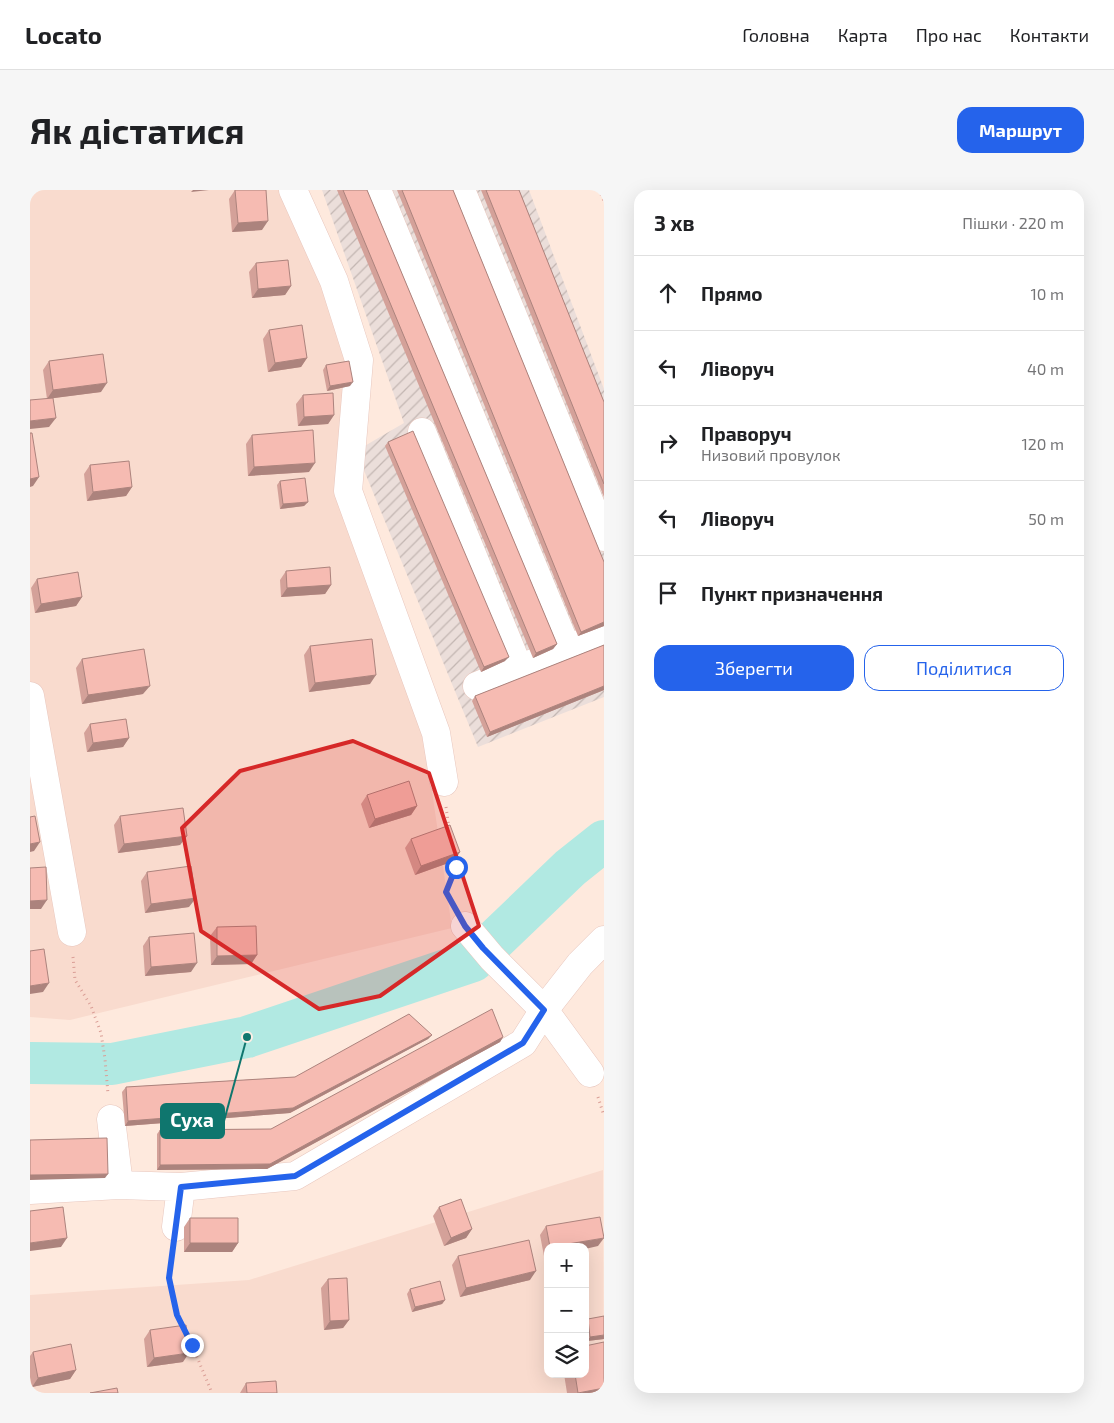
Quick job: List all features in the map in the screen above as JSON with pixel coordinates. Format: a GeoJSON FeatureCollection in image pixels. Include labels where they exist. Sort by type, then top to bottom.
{"type":"FeatureCollection","features":[{"type":"Feature","properties":{"kind":"street"},"geometry":{"type":"LineString","coordinates":[[293,190],[334,281],[359,360],[348,491],[436,733],[444,782]]}},
{"type":"Feature","properties":{"kind":"street"},"geometry":{"type":"LineString","coordinates":[[377,190],[567,649]]}},
{"type":"Feature","properties":{"kind":"street"},"geometry":{"type":"LineString","coordinates":[[460,190],[604,537]]}},
{"type":"Feature","properties":{"kind":"street"},"geometry":{"type":"LineString","coordinates":[[422,432],[519,668]]}},
{"type":"Feature","properties":{"kind":"street"},"geometry":{"type":"LineString","coordinates":[[477,686],[604,634]]}},
{"type":"Feature","properties":{"kind":"street"},"geometry":{"type":"LineString","coordinates":[[30,696],[72,941]]}},
{"type":"Feature","properties":{"kind":"street"},"geometry":{"type":"LineString","coordinates":[[465,926],[487,953],[544,1010],[590,1073]]}},
{"type":"Feature","properties":{"kind":"street"},"geometry":{"type":"LineString","coordinates":[[30,1190],[118,1185],[181,1187],[295,1176],[523,1043],[544,1010],[580,964],[604,940]]}},
{"type":"Feature","properties":{"kind":"street"},"geometry":{"type":"LineString","coordinates":[[111,1119],[118,1185]]}},
{"type":"Feature","properties":{"kind":"street"},"geometry":{"type":"LineString","coordinates":[[176,1227],[181,1187]]}},
{"type":"Feature","properties":{"kind":"path"},"geometry":{"type":"LineString","coordinates":[[599,190],[604,201]]}},
{"type":"Feature","properties":{"kind":"path"},"geometry":{"type":"LineString","coordinates":[[444,782],[449,831]]}},
{"type":"Feature","properties":{"kind":"path"},"geometry":{"type":"LineString","coordinates":[[452,849],[456,867],[446,892],[465,926]]}},
{"type":"Feature","properties":{"kind":"path"},"geometry":{"type":"LineString","coordinates":[[72,941],[75,980],[92,1006],[101,1033],[106,1067]]}},
{"type":"Feature","properties":{"kind":"path"},"geometry":{"type":"LineString","coordinates":[[176,1227],[169,1278],[177,1315],[212,1393]]}},
{"type":"Feature","properties":{"kind":"highlighted area"},"geometry":{"type":"Polygon","coordinates":[[[353,741],[429,773],[479,926],[380,996],[319,1009],[201,931],[182,828],[240,771],[353,741]]]}},
{"type":"Feature","properties":{"kind":"shaded area"},"geometry":{"type":"Polygon","coordinates":[[[30,190],[279,190],[321,284],[350,360],[335,495],[422,723],[452,928],[70,1020],[30,1017],[30,190]]]}},
{"type":"Feature","properties":{"kind":"shaded area"},"geometry":{"type":"Polygon","coordinates":[[[322,190],[529,190],[604,389],[604,697],[478,747],[356,451],[404,423],[322,190]]]}},
{"type":"Feature","properties":{"kind":"shaded area"},"geometry":{"type":"Polygon","coordinates":[[[603,1170],[604,1393],[30,1393],[30,1295],[249,1280],[603,1170]]]}},
{"type":"Feature","properties":{"kind":"building"},"geometry":{"type":"Polygon","coordinates":[[[235,190],[266,190],[268,221],[238,223],[235,190]]]}},
{"type":"Feature","properties":{"kind":"building"},"geometry":{"type":"Polygon","coordinates":[[[343,190],[367,190],[557,644],[536,653],[343,190]]]}},
{"type":"Feature","properties":{"kind":"building"},"geometry":{"type":"Polygon","coordinates":[[[402,190],[453,190],[604,562],[604,622],[581,632],[402,190]]]}},
{"type":"Feature","properties":{"kind":"building"},"geometry":{"type":"Polygon","coordinates":[[[486,190],[519,190],[604,402],[604,484],[486,190]]]}},
{"type":"Feature","properties":{"kind":"building"},"geometry":{"type":"Polygon","coordinates":[[[288,260],[291,286],[258,289],[256,263],[288,260]]]}},
{"type":"Feature","properties":{"kind":"building"},"geometry":{"type":"Polygon","coordinates":[[[302,325],[307,358],[275,363],[269,330],[302,325]]]}},
{"type":"Feature","properties":{"kind":"building"},"geometry":{"type":"Polygon","coordinates":[[[103,354],[107,383],[53,390],[49,361],[103,354]]]}},
{"type":"Feature","properties":{"kind":"building"},"geometry":{"type":"Polygon","coordinates":[[[349,361],[353,382],[330,386],[326,365],[349,361]]]}},
{"type":"Feature","properties":{"kind":"building"},"geometry":{"type":"Polygon","coordinates":[[[333,393],[334,415],[304,417],[303,395],[333,393]]]}},
{"type":"Feature","properties":{"kind":"building"},"geometry":{"type":"Polygon","coordinates":[[[53,398],[56,418],[30,421],[30,400],[53,398]]]}},
{"type":"Feature","properties":{"kind":"building"},"geometry":{"type":"Polygon","coordinates":[[[313,430],[315,463],[254,467],[252,435],[313,430]]]}},
{"type":"Feature","properties":{"kind":"building"},"geometry":{"type":"Polygon","coordinates":[[[413,431],[509,657],[484,667],[388,442],[413,431]]]}},
{"type":"Feature","properties":{"kind":"building"},"geometry":{"type":"Polygon","coordinates":[[[30,433],[32,433],[39,477],[30,479],[30,433]]]}},
{"type":"Feature","properties":{"kind":"building"},"geometry":{"type":"Polygon","coordinates":[[[129,461],[132,487],[93,492],[90,465],[129,461]]]}},
{"type":"Feature","properties":{"kind":"building"},"geometry":{"type":"Polygon","coordinates":[[[305,478],[308,502],[283,504],[280,481],[305,478]]]}},
{"type":"Feature","properties":{"kind":"building"},"geometry":{"type":"Polygon","coordinates":[[[330,567],[331,585],[287,588],[286,571],[330,567]]]}},
{"type":"Feature","properties":{"kind":"building"},"geometry":{"type":"Polygon","coordinates":[[[78,572],[82,597],[41,604],[37,579],[78,572]]]}},
{"type":"Feature","properties":{"kind":"building"},"geometry":{"type":"Polygon","coordinates":[[[372,639],[376,675],[315,683],[310,646],[372,639]]]}},
{"type":"Feature","properties":{"kind":"building"},"geometry":{"type":"Polygon","coordinates":[[[604,645],[604,686],[490,732],[475,696],[604,645]]]}},
{"type":"Feature","properties":{"kind":"building"},"geometry":{"type":"Polygon","coordinates":[[[144,649],[150,686],[88,695],[82,659],[144,649]]]}},
{"type":"Feature","properties":{"kind":"building"},"geometry":{"type":"Polygon","coordinates":[[[126,719],[129,738],[93,743],[90,724],[126,719]]]}},
{"type":"Feature","properties":{"kind":"building"},"geometry":{"type":"Polygon","coordinates":[[[409,781],[417,806],[375,819],[367,795],[409,781]]]}},
{"type":"Feature","properties":{"kind":"building"},"geometry":{"type":"Polygon","coordinates":[[[183,808],[187,836],[124,844],[120,816],[183,808]]]}},
{"type":"Feature","properties":{"kind":"building"},"geometry":{"type":"Polygon","coordinates":[[[35,816],[40,842],[30,844],[30,817],[35,816]]]}},
{"type":"Feature","properties":{"kind":"building"},"geometry":{"type":"Polygon","coordinates":[[[450,825],[460,852],[421,866],[411,839],[450,825]]]}},
{"type":"Feature","properties":{"kind":"building"},"geometry":{"type":"Polygon","coordinates":[[[191,866],[196,898],[151,904],[147,872],[191,866]]]}},
{"type":"Feature","properties":{"kind":"building"},"geometry":{"type":"Polygon","coordinates":[[[46,867],[47,900],[30,901],[30,868],[46,867]]]}},
{"type":"Feature","properties":{"kind":"building"},"geometry":{"type":"Polygon","coordinates":[[[256,926],[257,955],[217,956],[217,927],[256,926]]]}},
{"type":"Feature","properties":{"kind":"building"},"geometry":{"type":"Polygon","coordinates":[[[194,933],[197,963],[151,967],[149,937],[194,933]]]}},
{"type":"Feature","properties":{"kind":"building"},"geometry":{"type":"Polygon","coordinates":[[[44,949],[49,983],[30,986],[30,951],[44,949]]]}},
{"type":"Feature","properties":{"kind":"building"},"geometry":{"type":"Polygon","coordinates":[[[492,1009],[503,1037],[270,1164],[160,1165],[160,1130],[271,1129],[492,1009]]]}},
{"type":"Feature","properties":{"kind":"building"},"geometry":{"type":"Polygon","coordinates":[[[409,1014],[432,1035],[293,1108],[128,1121],[126,1087],[295,1077],[409,1014]]]}},
{"type":"Feature","properties":{"kind":"building"},"geometry":{"type":"Polygon","coordinates":[[[107,1138],[108,1174],[30,1175],[30,1140],[107,1138]]]}},
{"type":"Feature","properties":{"kind":"building"},"geometry":{"type":"Polygon","coordinates":[[[461,1199],[472,1229],[451,1238],[439,1207],[461,1199]]]}},
{"type":"Feature","properties":{"kind":"building"},"geometry":{"type":"Polygon","coordinates":[[[63,1207],[67,1238],[30,1243],[30,1211],[63,1207]]]}},
{"type":"Feature","properties":{"kind":"building"},"geometry":{"type":"Polygon","coordinates":[[[600,1217],[604,1238],[574,1243],[549,1243],[546,1226],[600,1217]]]}},
{"type":"Feature","properties":{"kind":"building"},"geometry":{"type":"Polygon","coordinates":[[[190,1218],[238,1218],[238,1243],[190,1243],[190,1218]]]}},
{"type":"Feature","properties":{"kind":"building"},"geometry":{"type":"Polygon","coordinates":[[[529,1240],[536,1271],[466,1288],[458,1256],[529,1240]]]}},
{"type":"Feature","properties":{"kind":"building"},"geometry":{"type":"Polygon","coordinates":[[[347,1278],[349,1320],[330,1321],[328,1279],[347,1278]]]}},
{"type":"Feature","properties":{"kind":"building"},"geometry":{"type":"Polygon","coordinates":[[[440,1281],[445,1300],[415,1307],[410,1289],[440,1281]]]}},
{"type":"Feature","properties":{"kind":"building"},"geometry":{"type":"Polygon","coordinates":[[[604,1316],[604,1335],[590,1337],[589,1319],[604,1316]]]}},
{"type":"Feature","properties":{"kind":"building"},"geometry":{"type":"Polygon","coordinates":[[[186,1325],[189,1353],[154,1358],[150,1330],[186,1325]]]}},
{"type":"Feature","properties":{"kind":"building"},"geometry":{"type":"Polygon","coordinates":[[[604,1342],[604,1388],[578,1393],[576,1378],[589,1378],[589,1345],[604,1342]]]}},
{"type":"Feature","properties":{"kind":"building"},"geometry":{"type":"Polygon","coordinates":[[[71,1344],[76,1370],[38,1378],[33,1352],[71,1344]]]}},
{"type":"Feature","properties":{"kind":"building"},"geometry":{"type":"Polygon","coordinates":[[[276,1381],[277,1393],[247,1393],[246,1383],[276,1381]]]}},
{"type":"Feature","properties":{"kind":"building"},"geometry":{"type":"Polygon","coordinates":[[[117,1388],[118,1393],[90,1393],[117,1388]]]}},
{"type":"Feature","properties":{"kind":"waterway"},"geometry":{"type":"LineString","coordinates":[[30,1063],[112,1064],[247,1037],[473,961],[570,868],[604,841]]}},
{"type":"Feature","properties":{"kind":"place","name":"Суха"},"geometry":{"type":"Point","coordinates":[247,1037]}},
{"type":"Feature","properties":{"kind":"route"},"geometry":{"type":"LineString","coordinates":[[192,1345],[177,1315],[169,1278],[181,1187],[295,1176],[523,1043],[544,1010],[492,958],[465,926],[446,892],[456,867]]}}]}
